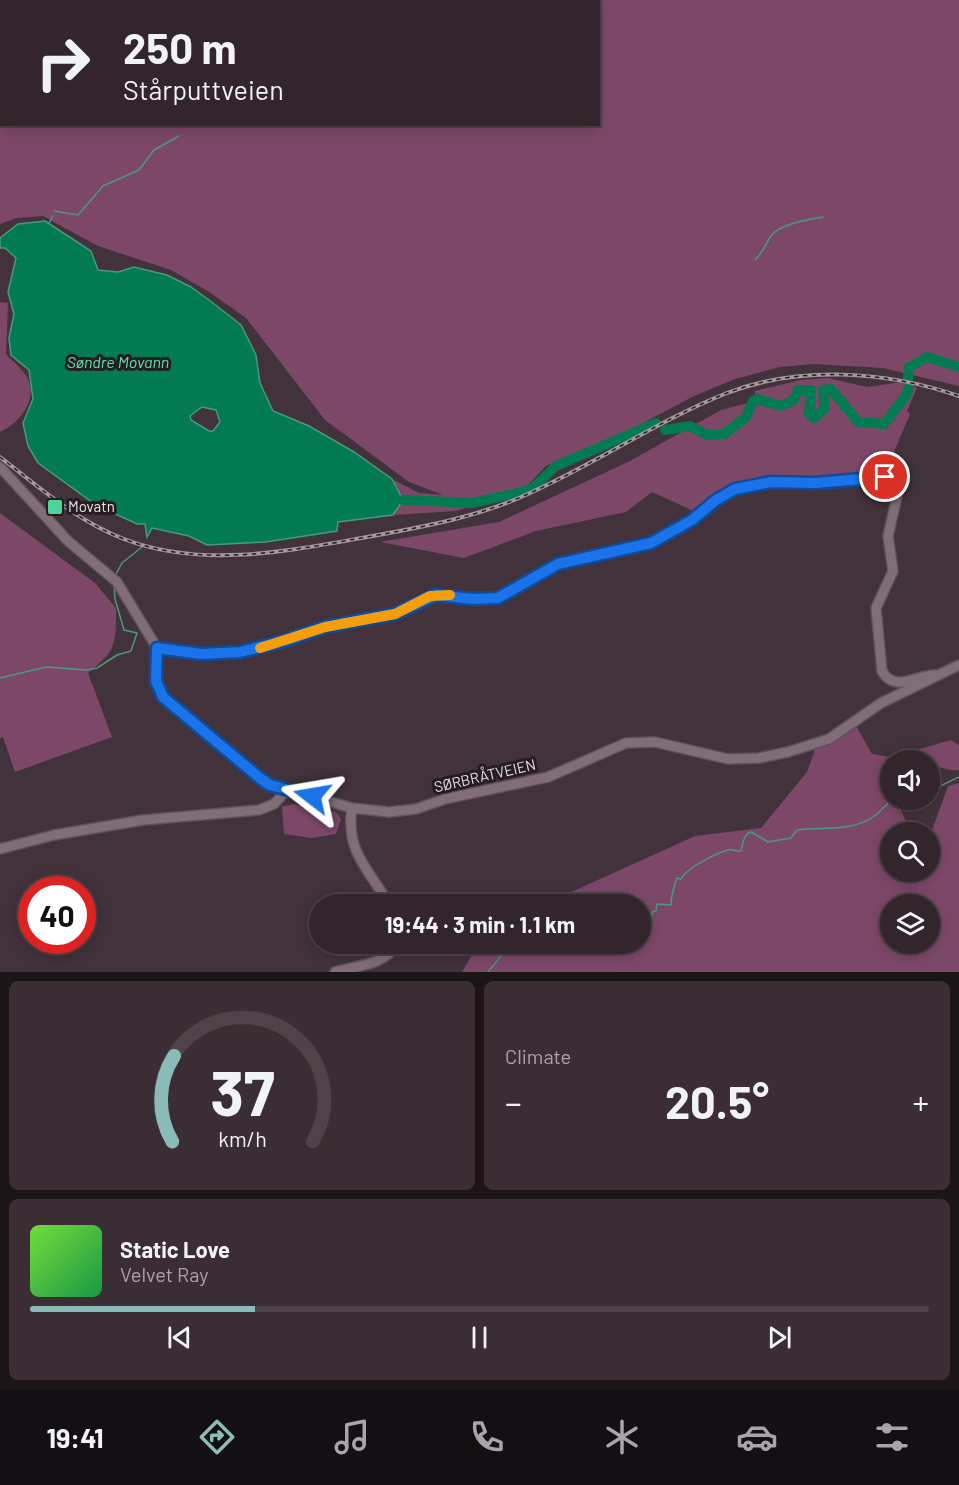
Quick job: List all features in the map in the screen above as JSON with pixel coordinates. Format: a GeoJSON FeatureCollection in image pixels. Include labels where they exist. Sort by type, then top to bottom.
{"type":"FeatureCollection","features":[{"type":"Feature","properties":{"kind":"street"},"geometry":{"type":"LineString","coordinates":[[0,466],[63,536],[115,580],[157,648],[201,654],[240,652],[284,641],[325,627],[395,614],[436,595],[472,599],[498,598],[558,564],[651,543],[692,520],[716,500],[735,489],[771,482],[815,483],[877,477],[891,480],[898,492],[888,536],[893,572],[876,608],[882,671],[889,680],[897,683],[928,675],[939,675]]}},
{"type":"Feature","properties":{"kind":"street","name":"SØRBRÅTVEIEN"},"geometry":{"type":"LineString","coordinates":[[157,648],[156,681],[168,703],[261,779],[287,790],[352,808],[389,812],[416,809],[445,799],[548,777],[626,742],[655,742],[728,759],[773,755],[820,743],[881,703],[959,665]]}},
{"type":"Feature","properties":{"kind":"street"},"geometry":{"type":"LineString","coordinates":[[0,849],[54,835],[133,822],[265,808],[274,804],[287,790]]}},
{"type":"Feature","properties":{"kind":"street"},"geometry":{"type":"LineString","coordinates":[[352,808],[350,830],[354,849],[383,894]]}},
{"type":"Feature","properties":{"kind":"street"},"geometry":{"type":"LineString","coordinates":[[335,972],[383,958],[388,954]]}},
{"type":"Feature","properties":{"kind":"shaded area"},"geometry":{"type":"Polygon","coordinates":[[[600,0],[959,0],[959,386],[883,368],[813,364],[780,367],[735,379],[692,397],[628,431],[546,466],[528,485],[489,498],[495,499],[456,511],[393,515],[403,500],[392,479],[419,493],[443,495],[409,482],[325,420],[246,318],[211,293],[171,270],[98,246],[43,216],[16,218],[0,224],[0,126],[600,126],[600,0]]]}},
{"type":"Feature","properties":{"kind":"shaded area"},"geometry":{"type":"Polygon","coordinates":[[[0,302],[8,303],[6,354],[28,379],[30,396],[25,411],[13,424],[0,432],[0,302]]]}},
{"type":"Feature","properties":{"kind":"shaded area"},"geometry":{"type":"Polygon","coordinates":[[[828,378],[867,387],[903,382],[917,388],[907,411],[910,414],[888,466],[866,473],[732,487],[718,494],[698,513],[652,492],[626,512],[536,531],[464,558],[380,542],[499,522],[630,461],[721,410],[755,401],[755,391],[801,380],[828,378]]]}},
{"type":"Feature","properties":{"kind":"shaded area"},"geometry":{"type":"Polygon","coordinates":[[[0,513],[95,583],[116,608],[115,638],[110,652],[88,673],[112,737],[15,772],[3,737],[0,738],[0,513]]]}},
{"type":"Feature","properties":{"kind":"shaded area"},"geometry":{"type":"Polygon","coordinates":[[[852,719],[872,754],[880,755],[880,810],[901,810],[908,822],[880,822],[880,882],[940,882],[940,822],[935,822],[948,786],[959,783],[959,972],[462,972],[472,954],[651,954],[651,894],[567,894],[695,836],[761,828],[807,772],[818,741],[852,719]]]}},
{"type":"Feature","properties":{"kind":"shaded area"},"geometry":{"type":"Polygon","coordinates":[[[951,740],[959,745],[959,770],[940,768],[940,750],[916,750],[951,740]]]}},
{"type":"Feature","properties":{"kind":"shaded area"},"geometry":{"type":"Polygon","coordinates":[[[293,804],[336,812],[341,819],[336,834],[311,838],[284,834],[282,807],[293,804]]]}},
{"type":"Feature","properties":{"kind":"water","name":"Søndre Movann"},"geometry":{"type":"Polygon","coordinates":[[[45,221],[91,251],[98,270],[118,272],[134,267],[167,275],[191,287],[213,303],[241,325],[256,355],[260,383],[273,411],[309,426],[354,452],[392,479],[403,500],[393,515],[338,522],[337,531],[266,542],[207,545],[189,536],[152,528],[147,537],[145,524],[137,524],[96,505],[38,463],[28,446],[23,423],[33,399],[29,370],[11,355],[9,338],[14,314],[8,292],[16,258],[5,248],[0,248],[0,238],[18,224],[45,221]],[[202,407],[190,416],[191,420],[213,431],[220,422],[216,410],[202,407]]]}},
{"type":"Feature","properties":{"kind":"waterway"},"geometry":{"type":"LineString","coordinates":[[54,211],[78,215],[103,186],[139,170],[154,150],[179,136]]}},
{"type":"Feature","properties":{"kind":"waterway"},"geometry":{"type":"LineString","coordinates":[[49,223],[53,216]]}},
{"type":"Feature","properties":{"kind":"waterway"},"geometry":{"type":"LineString","coordinates":[[755,260],[775,232],[795,223],[823,217]]}},
{"type":"Feature","properties":{"kind":"waterway"},"geometry":{"type":"LineString","coordinates":[[908,379],[909,367],[927,357],[959,367]]}},
{"type":"Feature","properties":{"kind":"waterway"},"geometry":{"type":"LineString","coordinates":[[794,400],[798,390],[811,390],[809,414],[814,418],[825,408],[823,390],[831,389],[858,422],[884,424],[907,394],[909,385]]}},
{"type":"Feature","properties":{"kind":"waterway"},"geometry":{"type":"LineString","coordinates":[[665,430],[690,426],[707,435],[724,434],[746,417],[753,401],[757,399],[781,406],[794,400]]}},
{"type":"Feature","properties":{"kind":"waterway"},"geometry":{"type":"LineString","coordinates":[[403,500],[472,503],[522,492],[534,487],[556,466],[656,423]]}},
{"type":"Feature","properties":{"kind":"waterway"},"geometry":{"type":"LineString","coordinates":[[115,576],[122,563],[142,547]]}},
{"type":"Feature","properties":{"kind":"waterway"},"geometry":{"type":"LineString","coordinates":[[0,678],[46,667],[87,670],[97,668],[117,655],[131,651],[137,633],[124,630],[115,599],[114,584]]}},
{"type":"Feature","properties":{"kind":"waterway"},"geometry":{"type":"LineString","coordinates":[[940,786],[959,777]]}},
{"type":"Feature","properties":{"kind":"waterway"},"geometry":{"type":"LineString","coordinates":[[651,927],[652,912],[656,911],[657,904],[671,905],[677,878],[681,879],[696,865],[717,854],[729,850],[741,851],[748,833],[751,832],[768,842],[791,838],[797,830],[847,827],[867,821],[881,810]]}},
{"type":"Feature","properties":{"kind":"waterway"},"geometry":{"type":"LineString","coordinates":[[488,972],[503,954]]}},
{"type":"Feature","properties":{"kind":"railway"},"geometry":{"type":"LineString","coordinates":[[0,457],[74,513],[124,539],[154,548],[184,553],[245,554],[276,552],[388,533],[491,509],[555,481],[702,404],[755,384],[813,375],[843,375],[902,381],[959,396]]}},
{"type":"Feature","properties":{"kind":"slow traffic"},"geometry":{"type":"LineString","coordinates":[[260,648],[325,627],[395,614],[430,596],[450,595]]}},
{"type":"Feature","properties":{"kind":"place","name":"Movatn"},"geometry":{"type":"Point","coordinates":[55,507]}},
{"type":"Feature","properties":{"kind":"route"},"geometry":{"type":"LineString","coordinates":[[312,796],[270,785],[168,703],[156,681],[157,648],[168,647],[201,654],[240,652],[284,641],[325,627],[395,614],[430,596],[445,594],[472,599],[494,599],[530,582],[558,564],[643,546],[664,537],[692,520],[730,490],[771,482],[815,483],[850,478],[885,477]]}}]}
